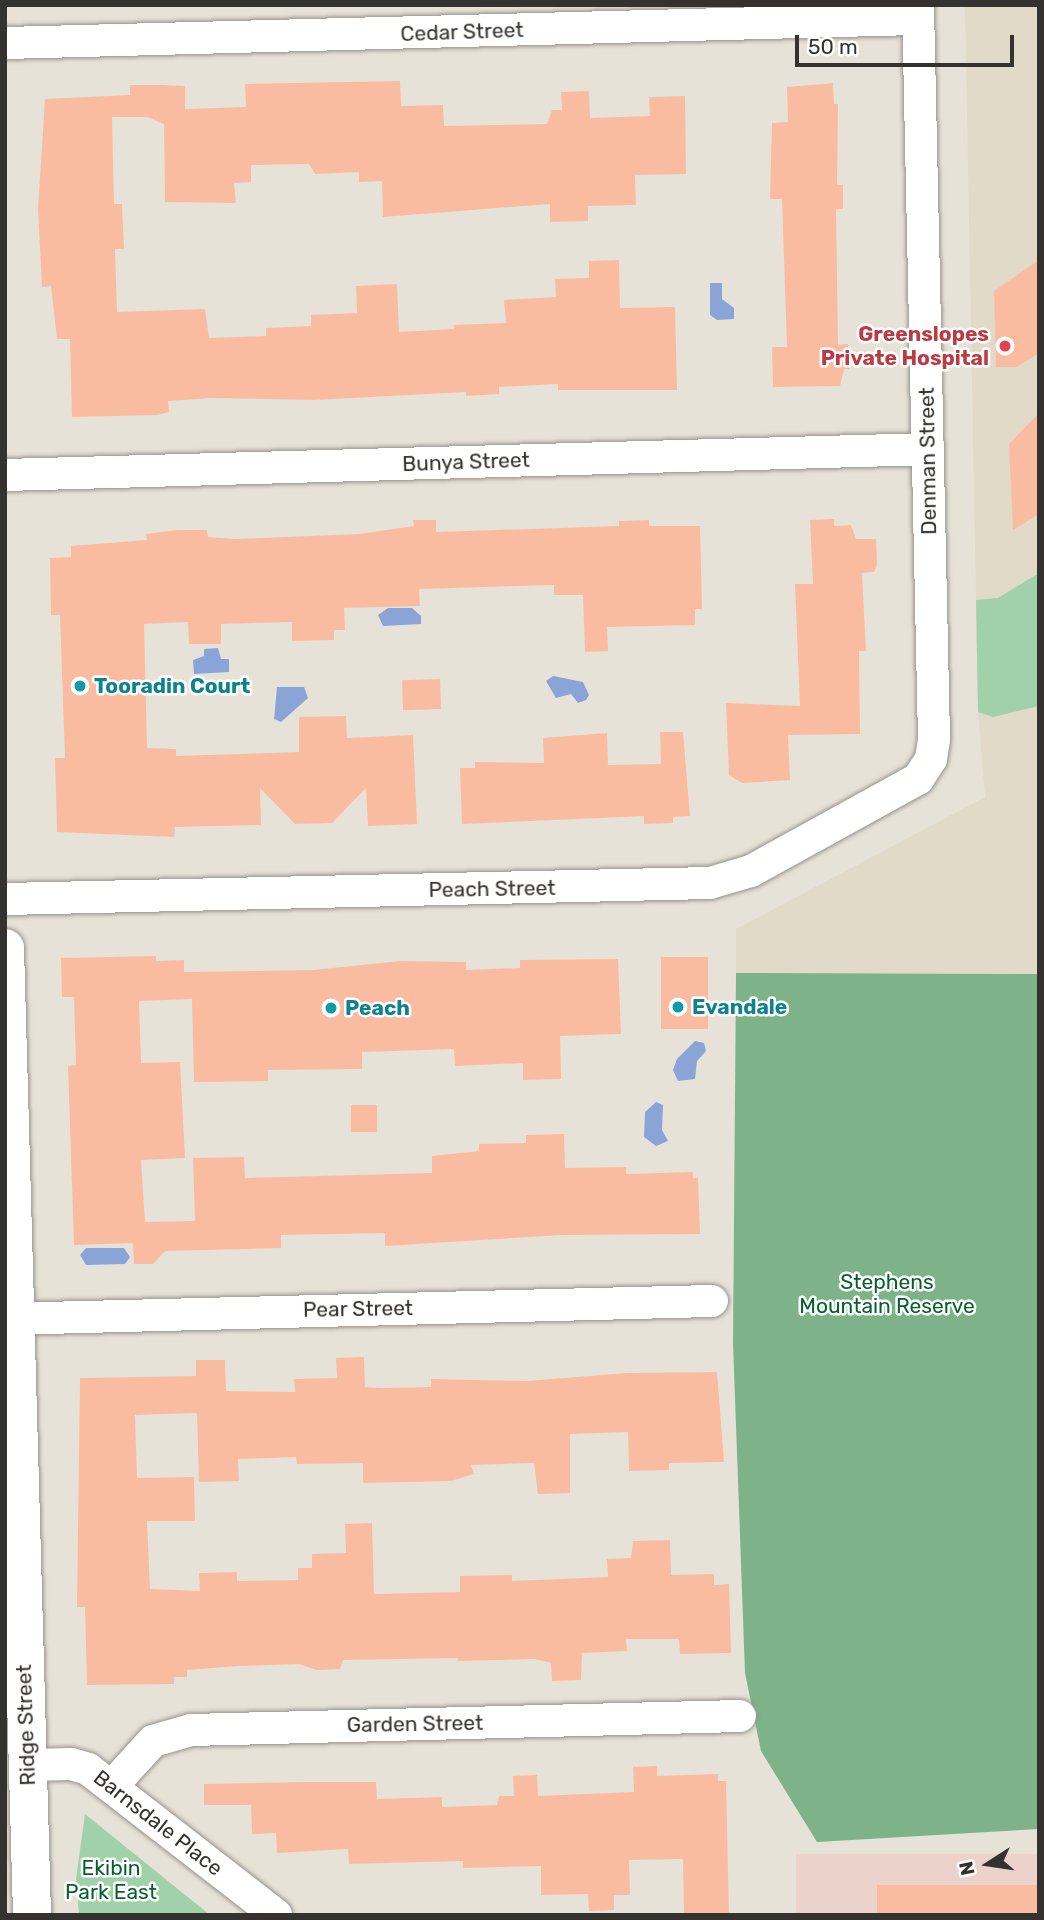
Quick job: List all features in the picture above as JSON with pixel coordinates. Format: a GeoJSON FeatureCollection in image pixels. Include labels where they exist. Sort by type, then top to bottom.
{"type":"FeatureCollection","features":[{"type":"Feature","properties":{"kind":"street","name":"Cedar Street"},"geometry":{"type":"LineString","coordinates":[[5,43],[918,12]]}},
{"type":"Feature","properties":{"kind":"street","name":"Denman Street"},"geometry":{"type":"LineString","coordinates":[[918,12],[933,748]]}},
{"type":"Feature","properties":{"kind":"street","name":"Bunya Street"},"geometry":{"type":"LineString","coordinates":[[5,475],[928,449]]}},
{"type":"Feature","properties":{"kind":"street","name":"Peach Street"},"geometry":{"type":"LineString","coordinates":[[5,899],[710,883],[751,871],[910,785],[925,771],[933,748]]}},
{"type":"Feature","properties":{"kind":"street","name":"Ridge Street"},"geometry":{"type":"LineString","coordinates":[[5,948],[10,1318],[33,1915]]}},
{"type":"Feature","properties":{"kind":"street","name":"Pear Street"},"geometry":{"type":"LineString","coordinates":[[10,1318],[712,1301]]}},
{"type":"Feature","properties":{"kind":"street","name":"Garden Street"},"geometry":{"type":"LineString","coordinates":[[112,1786],[153,1741],[191,1730],[740,1716]]}},
{"type":"Feature","properties":{"kind":"street","name":"Barnsdale Place"},"geometry":{"type":"LineString","coordinates":[[27,1765],[82,1766],[112,1786],[276,1915]]}},
{"type":"Feature","properties":{"kind":"shaded area","name":"Greenslopes Private Hospital"},"geometry":{"type":"Polygon","coordinates":[[[965,5],[1039,5],[1039,974],[736,973],[736,929],[985,797],[978,712],[965,5]]]}},
{"type":"Feature","properties":{"kind":"shaded area"},"geometry":{"type":"Polygon","coordinates":[[[796,1854],[1039,1854],[1039,1915],[796,1915],[796,1854]]]}},
{"type":"Feature","properties":{"kind":"green space"},"geometry":{"type":"Polygon","coordinates":[[[1039,573],[1039,706],[993,717],[978,712],[976,600],[998,598],[1039,573]]]}},
{"type":"Feature","properties":{"kind":"green space","name":"Stephens Mountain Reserve"},"geometry":{"type":"Polygon","coordinates":[[[736,973],[1039,974],[1039,1829],[817,1842],[761,1751],[745,1673],[733,1343],[736,973]]]}},
{"type":"Feature","properties":{"kind":"green space","name":"Ekibin Park East"},"geometry":{"type":"Polygon","coordinates":[[[85,1814],[210,1915],[79,1915],[76,1879],[85,1814]]]}},
{"type":"Feature","properties":{"kind":"water"},"geometry":{"type":"Polygon","coordinates":[[[710,283],[722,283],[722,299],[734,308],[734,319],[717,320],[710,315],[710,283]]]}},
{"type":"Feature","properties":{"kind":"water"},"geometry":{"type":"Polygon","coordinates":[[[388,608],[412,608],[421,616],[421,624],[383,626],[378,615],[388,608]]]}},
{"type":"Feature","properties":{"kind":"water"},"geometry":{"type":"Polygon","coordinates":[[[218,648],[221,659],[229,659],[229,672],[194,674],[193,660],[204,656],[204,649],[218,648]]]}},
{"type":"Feature","properties":{"kind":"water"},"geometry":{"type":"Polygon","coordinates":[[[553,676],[583,682],[589,695],[586,700],[578,703],[571,694],[556,698],[546,681],[553,676]]]}},
{"type":"Feature","properties":{"kind":"water"},"geometry":{"type":"Polygon","coordinates":[[[277,687],[304,687],[308,698],[281,722],[274,719],[277,687]]]}},
{"type":"Feature","properties":{"kind":"water"},"geometry":{"type":"Polygon","coordinates":[[[695,1041],[704,1043],[706,1051],[697,1061],[695,1079],[678,1081],[673,1070],[677,1059],[695,1041]]]}},
{"type":"Feature","properties":{"kind":"water"},"geometry":{"type":"Polygon","coordinates":[[[656,1102],[663,1105],[662,1130],[668,1141],[656,1146],[644,1137],[645,1112],[656,1102]]]}},
{"type":"Feature","properties":{"kind":"water"},"geometry":{"type":"Polygon","coordinates":[[[86,1248],[124,1248],[130,1257],[125,1264],[86,1265],[80,1255],[86,1248]]]}},
{"type":"Feature","properties":{"kind":"building"},"geometry":{"type":"Polygon","coordinates":[[[400,81],[401,106],[443,105],[444,126],[547,124],[552,110],[562,110],[561,92],[589,91],[590,118],[650,116],[649,97],[685,96],[686,174],[635,175],[636,205],[588,206],[588,221],[550,222],[550,204],[383,217],[382,181],[359,182],[359,172],[315,174],[309,164],[251,165],[251,182],[234,183],[236,203],[165,202],[164,124],[147,117],[112,117],[114,204],[122,204],[124,249],[115,249],[117,312],[205,309],[209,338],[266,336],[266,328],[311,326],[311,315],[357,313],[356,286],[397,284],[399,332],[454,329],[454,325],[506,323],[504,300],[556,297],[555,279],[589,278],[589,261],[619,260],[620,308],[675,307],[677,390],[558,390],[558,384],[499,387],[499,394],[466,396],[466,392],[314,400],[211,398],[168,401],[169,412],[157,415],[72,417],[70,339],[57,339],[51,286],[42,287],[38,209],[45,99],[130,95],[130,85],[163,85],[185,86],[185,109],[246,107],[245,84],[400,81]]]}},
{"type":"Feature","properties":{"kind":"building"},"geometry":{"type":"Polygon","coordinates":[[[833,83],[834,104],[838,104],[837,185],[843,185],[843,209],[836,209],[838,345],[848,344],[849,369],[844,369],[840,386],[773,387],[772,347],[787,347],[782,199],[770,199],[772,123],[788,122],[787,87],[833,83]]]}},
{"type":"Feature","properties":{"kind":"building"},"geometry":{"type":"Polygon","coordinates":[[[1039,260],[1039,353],[1017,367],[996,367],[994,291],[1039,260]]]}},
{"type":"Feature","properties":{"kind":"building"},"geometry":{"type":"Polygon","coordinates":[[[1039,413],[1039,514],[1013,530],[1009,444],[1039,413]]]}},
{"type":"Feature","properties":{"kind":"building"},"geometry":{"type":"Polygon","coordinates":[[[834,519],[834,526],[851,525],[856,539],[876,539],[877,565],[874,572],[862,573],[866,651],[859,651],[860,734],[788,735],[790,780],[742,783],[729,775],[726,703],[800,706],[795,584],[813,584],[810,520],[834,519]]]}},
{"type":"Feature","properties":{"kind":"building"},"geometry":{"type":"Polygon","coordinates":[[[413,520],[436,520],[436,532],[619,526],[619,521],[649,520],[649,526],[700,526],[702,609],[695,609],[695,625],[607,627],[608,651],[585,652],[583,595],[554,595],[554,585],[419,589],[420,606],[344,608],[345,630],[334,630],[334,640],[292,641],[292,622],[221,624],[221,644],[189,644],[188,622],[144,624],[147,748],[176,749],[176,756],[299,752],[299,717],[346,716],[347,738],[413,735],[417,824],[368,826],[366,788],[332,823],[295,824],[260,788],[261,825],[175,827],[174,837],[57,832],[55,758],[65,758],[60,615],[51,615],[50,558],[71,557],[71,546],[147,540],[146,534],[178,530],[207,530],[208,537],[235,539],[359,534],[414,526],[413,520]]]}},
{"type":"Feature","properties":{"kind":"building"},"geometry":{"type":"Polygon","coordinates":[[[440,679],[441,709],[403,710],[402,680],[440,679]]]}},
{"type":"Feature","properties":{"kind":"building"},"geometry":{"type":"Polygon","coordinates":[[[660,732],[683,732],[690,816],[673,817],[673,823],[644,824],[644,816],[462,824],[460,768],[475,768],[475,762],[544,763],[543,738],[607,733],[608,765],[661,764],[660,732]]]}},
{"type":"Feature","properties":{"kind":"building"},"geometry":{"type":"Polygon","coordinates":[[[156,956],[156,961],[184,960],[184,972],[313,970],[401,961],[466,962],[466,970],[520,968],[520,960],[618,959],[621,1034],[560,1036],[561,1079],[523,1080],[523,1063],[455,1066],[454,1049],[362,1052],[362,1069],[268,1070],[268,1081],[194,1082],[192,999],[139,1001],[141,1063],[180,1062],[185,1158],[141,1160],[145,1222],[195,1221],[193,1158],[244,1157],[245,1178],[432,1173],[432,1156],[479,1151],[479,1144],[526,1143],[526,1135],[564,1134],[565,1168],[626,1167],[626,1174],[693,1172],[693,1178],[698,1178],[700,1234],[562,1235],[385,1246],[385,1233],[281,1235],[281,1248],[165,1251],[153,1264],[134,1264],[133,1243],[74,1245],[68,1066],[76,1065],[74,997],[62,997],[61,958],[156,956]]]}},
{"type":"Feature","properties":{"kind":"building","name":"Evandale"},"geometry":{"type":"Polygon","coordinates":[[[661,957],[708,957],[708,1029],[661,1029],[661,957]]]}},
{"type":"Feature","properties":{"kind":"building"},"geometry":{"type":"Polygon","coordinates":[[[351,1105],[377,1105],[377,1132],[351,1132],[351,1105]]]}},
{"type":"Feature","properties":{"kind":"building"},"geometry":{"type":"Polygon","coordinates":[[[364,1357],[365,1387],[382,1388],[431,1387],[431,1379],[527,1381],[627,1373],[717,1372],[724,1462],[669,1463],[669,1470],[629,1471],[628,1432],[570,1434],[570,1493],[538,1494],[534,1463],[471,1465],[474,1474],[451,1481],[363,1483],[363,1463],[297,1464],[296,1457],[238,1459],[239,1481],[199,1482],[197,1413],[135,1415],[137,1478],[194,1477],[195,1521],[147,1521],[150,1589],[200,1591],[199,1573],[237,1572],[237,1581],[298,1580],[298,1568],[312,1568],[312,1554],[346,1553],[345,1524],[372,1523],[374,1594],[460,1592],[460,1576],[512,1575],[512,1581],[608,1577],[607,1559],[631,1558],[633,1541],[670,1540],[671,1575],[714,1574],[714,1585],[729,1584],[731,1653],[680,1654],[679,1639],[626,1639],[627,1651],[582,1653],[581,1680],[552,1681],[551,1663],[535,1659],[458,1661],[458,1658],[343,1660],[340,1669],[317,1670],[299,1664],[238,1666],[187,1670],[187,1677],[174,1677],[174,1684],[87,1685],[85,1607],[77,1607],[80,1378],[196,1376],[196,1360],[225,1360],[226,1391],[295,1392],[294,1379],[337,1378],[336,1358],[364,1357]]]}},
{"type":"Feature","properties":{"kind":"building"},"geometry":{"type":"Polygon","coordinates":[[[657,1766],[657,1776],[718,1774],[718,1781],[726,1781],[729,1915],[684,1915],[683,1859],[629,1860],[630,1895],[614,1895],[614,1910],[589,1911],[588,1894],[541,1895],[541,1866],[463,1868],[463,1861],[349,1864],[348,1849],[277,1853],[276,1833],[252,1834],[251,1805],[204,1805],[204,1784],[376,1782],[377,1799],[442,1797],[442,1807],[497,1805],[499,1796],[514,1796],[513,1776],[537,1775],[538,1796],[634,1792],[633,1767],[657,1766]]]}},
{"type":"Feature","properties":{"kind":"building"},"geometry":{"type":"Polygon","coordinates":[[[877,1885],[1039,1885],[1039,1915],[877,1915],[877,1885]]]}},
{"type":"Feature","properties":{"kind":"place","name":"Greenslopes Private Hospital"},"geometry":{"type":"Point","coordinates":[1005,346]}},
{"type":"Feature","properties":{"kind":"place","name":"Tooradin Court"},"geometry":{"type":"Point","coordinates":[80,686]}},
{"type":"Feature","properties":{"kind":"place","name":"Evandale"},"geometry":{"type":"Point","coordinates":[678,1007]}},
{"type":"Feature","properties":{"kind":"place","name":"Peach"},"geometry":{"type":"Point","coordinates":[331,1008]}}]}
